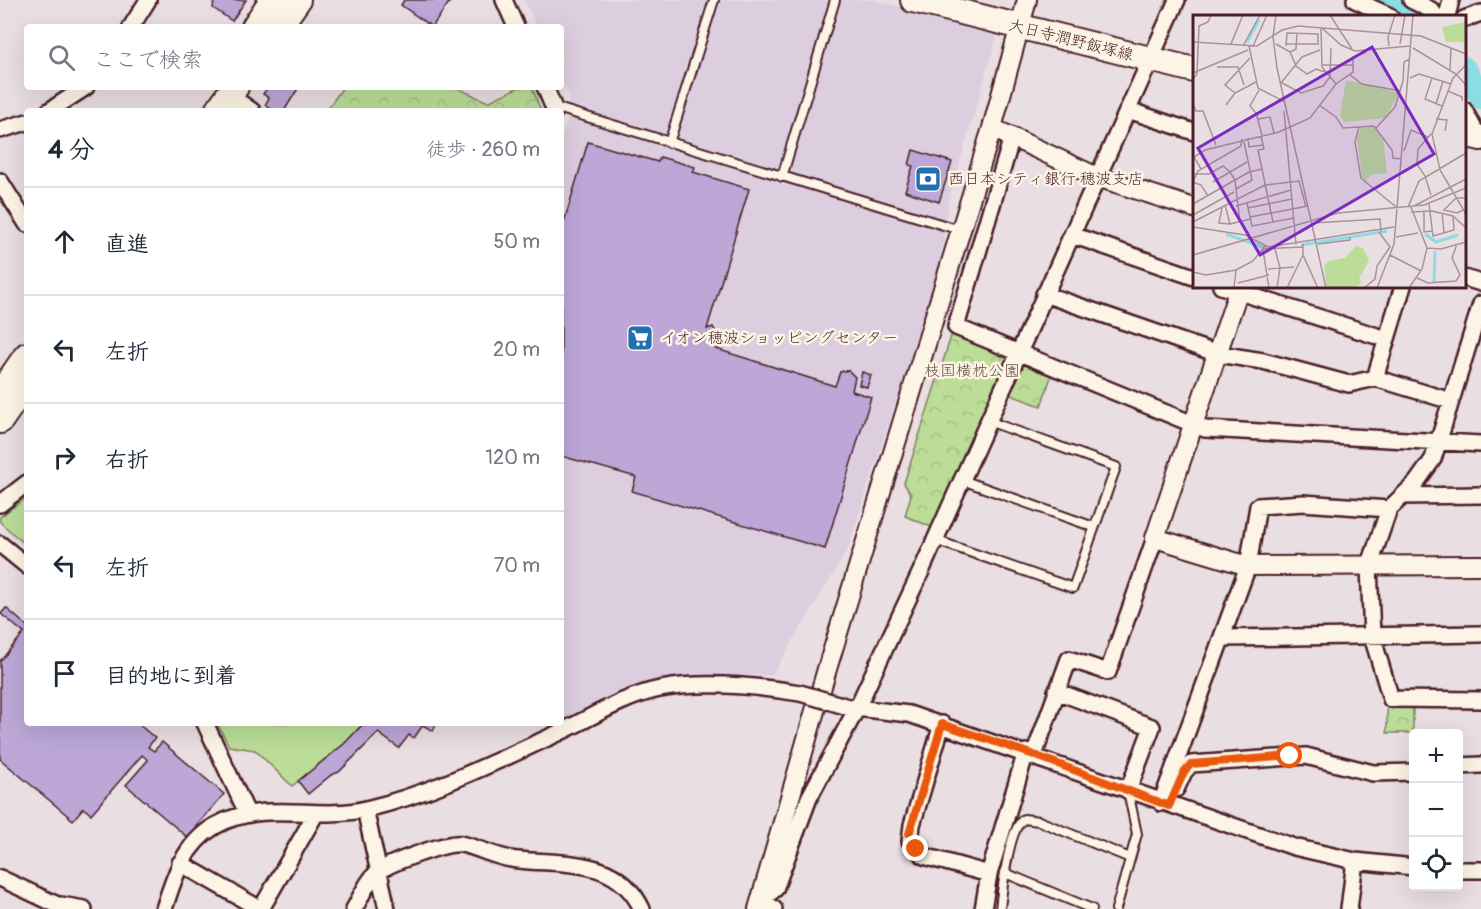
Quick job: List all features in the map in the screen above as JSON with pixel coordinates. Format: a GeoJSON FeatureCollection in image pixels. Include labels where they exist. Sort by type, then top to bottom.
{"type":"FeatureCollection","features":[{"type":"Feature","properties":{"kind":"highway"},"geometry":{"type":"LineString","coordinates":[[257,24],[273,0]]}},
{"type":"Feature","properties":{"kind":"highway"},"geometry":{"type":"LineString","coordinates":[[280,24],[297,0]]}},
{"type":"Feature","properties":{"kind":"highway"},"geometry":{"type":"LineString","coordinates":[[202,108],[224,95]]}},
{"type":"Feature","properties":{"kind":"highway"},"geometry":{"type":"LineString","coordinates":[[0,394],[24,360]]}},
{"type":"Feature","properties":{"kind":"highway"},"geometry":{"type":"LineString","coordinates":[[0,420],[24,385]]}},
{"type":"Feature","properties":{"kind":"main road","name":"大日寺潤野飯塚線"},"geometry":{"type":"LineString","coordinates":[[913,0],[1193,70]]}},
{"type":"Feature","properties":{"kind":"street"},"geometry":{"type":"LineString","coordinates":[[133,24],[148,0]]}},
{"type":"Feature","properties":{"kind":"street"},"geometry":{"type":"LineString","coordinates":[[504,0],[515,24]]}},
{"type":"Feature","properties":{"kind":"street"},"geometry":{"type":"LineString","coordinates":[[765,906],[775,889],[809,798],[851,707],[935,540],[1177,0]]}},
{"type":"Feature","properties":{"kind":"street"},"geometry":{"type":"LineString","coordinates":[[1355,0],[1388,15]]}},
{"type":"Feature","properties":{"kind":"street"},"geometry":{"type":"LineString","coordinates":[[1411,0],[1431,10],[1435,15]]}},
{"type":"Feature","properties":{"kind":"street"},"geometry":{"type":"LineString","coordinates":[[1447,15],[1450,0]]}},
{"type":"Feature","properties":{"kind":"street"},"geometry":{"type":"LineString","coordinates":[[765,906],[827,669],[992,128],[1020,27],[1024,1]]}},
{"type":"Feature","properties":{"kind":"street"},"geometry":{"type":"LineString","coordinates":[[1466,18],[1481,13]]}},
{"type":"Feature","properties":{"kind":"street"},"geometry":{"type":"LineString","coordinates":[[54,108],[81,90]]}},
{"type":"Feature","properties":{"kind":"street"},"geometry":{"type":"LineString","coordinates":[[546,90],[554,108]]}},
{"type":"Feature","properties":{"kind":"street"},"geometry":{"type":"LineString","coordinates":[[224,95],[247,108]]}},
{"type":"Feature","properties":{"kind":"street"},"geometry":{"type":"LineString","coordinates":[[1128,110],[1193,132]]}},
{"type":"Feature","properties":{"kind":"street"},"geometry":{"type":"LineString","coordinates":[[1466,115],[1476,138]]}},
{"type":"Feature","properties":{"kind":"street"},"geometry":{"type":"LineString","coordinates":[[0,130],[24,123]]}},
{"type":"Feature","properties":{"kind":"street"},"geometry":{"type":"LineString","coordinates":[[992,128],[1097,177],[1193,208]]}},
{"type":"Feature","properties":{"kind":"street"},"geometry":{"type":"LineString","coordinates":[[1012,138],[956,327],[1194,426],[1481,444]]}},
{"type":"Feature","properties":{"kind":"street"},"geometry":{"type":"LineString","coordinates":[[0,181],[24,219]]}},
{"type":"Feature","properties":{"kind":"street"},"geometry":{"type":"LineString","coordinates":[[1072,235],[1193,277]]}},
{"type":"Feature","properties":{"kind":"street"},"geometry":{"type":"LineString","coordinates":[[1466,279],[1481,283]]}},
{"type":"Feature","properties":{"kind":"street"},"geometry":{"type":"LineString","coordinates":[[983,909],[997,874],[1030,754],[1069,659],[1108,672],[1218,354],[1233,288],[1386,339]]}},
{"type":"Feature","properties":{"kind":"street"},"geometry":{"type":"LineString","coordinates":[[1375,378],[1402,288]]}},
{"type":"Feature","properties":{"kind":"street"},"geometry":{"type":"LineString","coordinates":[[1044,294],[1218,354],[1263,362],[1349,384],[1375,378],[1451,401]]}},
{"type":"Feature","properties":{"kind":"street"},"geometry":{"type":"LineString","coordinates":[[1481,304],[1427,469],[1389,509],[1369,567],[1372,636],[1391,699],[1481,700]]}},
{"type":"Feature","properties":{"kind":"street"},"geometry":{"type":"LineString","coordinates":[[0,504],[24,485]]}},
{"type":"Feature","properties":{"kind":"street"},"geometry":{"type":"LineString","coordinates":[[1402,496],[1481,495]]}},
{"type":"Feature","properties":{"kind":"street"},"geometry":{"type":"LineString","coordinates":[[1165,804],[1248,566],[1258,506],[1303,503],[1389,509]]}},
{"type":"Feature","properties":{"kind":"street"},"geometry":{"type":"LineString","coordinates":[[1155,538],[1248,566],[1481,565]]}},
{"type":"Feature","properties":{"kind":"street"},"geometry":{"type":"LineString","coordinates":[[0,544],[24,564]]}},
{"type":"Feature","properties":{"kind":"street"},"geometry":{"type":"LineString","coordinates":[[1223,638],[1481,634]]}},
{"type":"Feature","properties":{"kind":"street"},"geometry":{"type":"LineString","coordinates":[[564,724],[622,700],[661,689],[763,687],[800,693],[851,707],[909,714],[942,724],[1165,804],[1294,847],[1355,861],[1409,867]]}},
{"type":"Feature","properties":{"kind":"street"},"geometry":{"type":"LineString","coordinates":[[1056,691],[1152,727],[1128,791]]}},
{"type":"Feature","properties":{"kind":"street"},"geometry":{"type":"LineString","coordinates":[[942,724],[912,825],[910,841],[924,856],[997,874]]}},
{"type":"Feature","properties":{"kind":"street"},"geometry":{"type":"LineString","coordinates":[[206,726],[247,813]]}},
{"type":"Feature","properties":{"kind":"street"},"geometry":{"type":"LineString","coordinates":[[164,909],[180,863],[208,831],[247,813],[316,813],[365,809],[473,772],[549,730]]}},
{"type":"Feature","properties":{"kind":"street"},"geometry":{"type":"LineString","coordinates":[[1165,804],[1187,767],[1200,763],[1306,756],[1373,773],[1409,772]]}},
{"type":"Feature","properties":{"kind":"street"},"geometry":{"type":"LineString","coordinates":[[1463,766],[1481,765]]}},
{"type":"Feature","properties":{"kind":"street"},"geometry":{"type":"LineString","coordinates":[[365,809],[387,909]]}},
{"type":"Feature","properties":{"kind":"street"},"geometry":{"type":"LineString","coordinates":[[180,863],[261,909],[316,813]]}},
{"type":"Feature","properties":{"kind":"street"},"geometry":{"type":"LineString","coordinates":[[354,909],[379,871],[437,847],[458,844],[517,860],[575,864],[598,869],[621,881],[634,892],[642,909]]}},
{"type":"Feature","properties":{"kind":"street"},"geometry":{"type":"LineString","coordinates":[[1349,909],[1355,861]]}},
{"type":"Feature","properties":{"kind":"street"},"geometry":{"type":"LineString","coordinates":[[1463,870],[1481,870]]}},
{"type":"Feature","properties":{"kind":"street"},"geometry":{"type":"LineString","coordinates":[[0,878],[64,907],[84,909]]}},
{"type":"Feature","properties":{"kind":"lane"},"geometry":{"type":"LineString","coordinates":[[669,143],[714,0]]}},
{"type":"Feature","properties":{"kind":"lane"},"geometry":{"type":"LineString","coordinates":[[782,177],[835,0]]}},
{"type":"Feature","properties":{"kind":"lane"},"geometry":{"type":"LineString","coordinates":[[564,112],[960,230]]}},
{"type":"Feature","properties":{"kind":"lane"},"geometry":{"type":"LineString","coordinates":[[935,540],[1073,588],[1116,467],[988,421]]}},
{"type":"Feature","properties":{"kind":"lane"},"geometry":{"type":"LineString","coordinates":[[962,480],[1094,527]]}},
{"type":"Feature","properties":{"kind":"lane"},"geometry":{"type":"LineString","coordinates":[[1116,909],[1137,834],[1128,791]]}},
{"type":"Feature","properties":{"kind":"lane"},"geometry":{"type":"LineString","coordinates":[[1000,909],[997,874],[1017,825],[1024,819],[1039,821],[1130,858]]}},
{"type":"Feature","properties":{"kind":"lane"},"geometry":{"type":"LineString","coordinates":[[997,874],[1092,909]]}},
{"type":"Feature","properties":{"kind":"shaded area"},"geometry":{"type":"Polygon","coordinates":[[[524,0],[874,0],[997,35],[948,203],[939,271],[847,551],[772,675],[675,678],[564,722],[564,130],[567,123],[569,97],[564,86],[564,24],[536,24],[524,0]]]}},
{"type":"Feature","properties":{"kind":"green space"},"geometry":{"type":"Polygon","coordinates":[[[341,90],[462,90],[488,102],[513,90],[533,90],[540,108],[328,108],[341,90]]]}},
{"type":"Feature","properties":{"kind":"green space","name":"枝国横枕公園"},"geometry":{"type":"Polygon","coordinates":[[[953,330],[1011,356],[934,528],[905,516],[911,495],[904,483],[953,330]]]}},
{"type":"Feature","properties":{"kind":"green space"},"geometry":{"type":"Polygon","coordinates":[[[1028,364],[1052,374],[1041,406],[1008,394],[1022,365],[1028,364]]]}},
{"type":"Feature","properties":{"kind":"green space"},"geometry":{"type":"Polygon","coordinates":[[[24,499],[24,543],[0,522],[0,517],[24,499]]]}},
{"type":"Feature","properties":{"kind":"green space"},"geometry":{"type":"Polygon","coordinates":[[[1387,705],[1413,705],[1413,729],[1409,729],[1409,733],[1387,733],[1387,705]]]}},
{"type":"Feature","properties":{"kind":"green space"},"geometry":{"type":"Polygon","coordinates":[[[219,726],[361,726],[344,744],[292,786],[255,750],[229,746],[219,726]]]}},
{"type":"Feature","properties":{"kind":"building"},"geometry":{"type":"Polygon","coordinates":[[[214,0],[246,0],[232,21],[213,8],[214,0]]]}},
{"type":"Feature","properties":{"kind":"building"},"geometry":{"type":"Polygon","coordinates":[[[404,0],[451,0],[434,24],[428,24],[401,5],[404,0]]]}},
{"type":"Feature","properties":{"kind":"building"},"geometry":{"type":"Polygon","coordinates":[[[266,90],[297,90],[286,108],[270,108],[265,105],[269,98],[263,94],[266,90]]]}},
{"type":"Feature","properties":{"kind":"building","name":"イオン穂波ショッピングセンター"},"geometry":{"type":"Polygon","coordinates":[[[588,142],[658,162],[660,157],[695,167],[693,172],[749,189],[707,329],[713,327],[723,346],[716,349],[835,386],[840,372],[848,370],[855,377],[852,391],[871,397],[825,549],[632,491],[636,477],[564,457],[564,222],[588,142]]]}},
{"type":"Feature","properties":{"kind":"building","name":"西日本シティ銀行 穂波支店"},"geometry":{"type":"Polygon","coordinates":[[[913,150],[952,162],[939,202],[905,191],[913,166],[909,165],[913,150]]]}},
{"type":"Feature","properties":{"kind":"building"},"geometry":{"type":"Polygon","coordinates":[[[862,372],[871,375],[867,387],[859,385],[862,372]]]}},
{"type":"Feature","properties":{"kind":"building"},"geometry":{"type":"Polygon","coordinates":[[[6,608],[24,623],[24,633],[1,614],[6,608]]]}},
{"type":"Feature","properties":{"kind":"building"},"geometry":{"type":"Polygon","coordinates":[[[24,633],[24,726],[141,726],[155,738],[148,747],[154,751],[162,742],[224,794],[187,837],[126,785],[148,760],[142,755],[91,814],[83,808],[73,820],[0,759],[0,661],[24,633]]]}},
{"type":"Feature","properties":{"kind":"building"},"geometry":{"type":"Polygon","coordinates":[[[361,726],[422,726],[414,738],[409,735],[399,748],[378,733],[339,772],[331,775],[308,794],[298,781],[344,744],[361,726]]]}},
{"type":"Feature","properties":{"kind":"building"},"geometry":{"type":"Polygon","coordinates":[[[425,726],[436,726],[433,731],[425,726]]]}},
{"type":"Feature","properties":{"kind":"waterway"},"geometry":{"type":"LineString","coordinates":[[1383,0],[1414,15]]}},
{"type":"Feature","properties":{"kind":"waterway"},"geometry":{"type":"LineString","coordinates":[[1466,72],[1481,97]]}},
{"type":"Feature","properties":{"kind":"place","name":"西日本シティ銀行 穂波支店"},"geometry":{"type":"Point","coordinates":[928,179]}},
{"type":"Feature","properties":{"kind":"place","name":"イオン穂波ショッピングセンター"},"geometry":{"type":"Point","coordinates":[640,338]}},
{"type":"Feature","properties":{"kind":"route"},"geometry":{"type":"LineString","coordinates":[[916,849],[910,841],[909,834],[942,724],[1034,755],[1169,806],[1184,772],[1191,764],[1290,756]]}}]}
